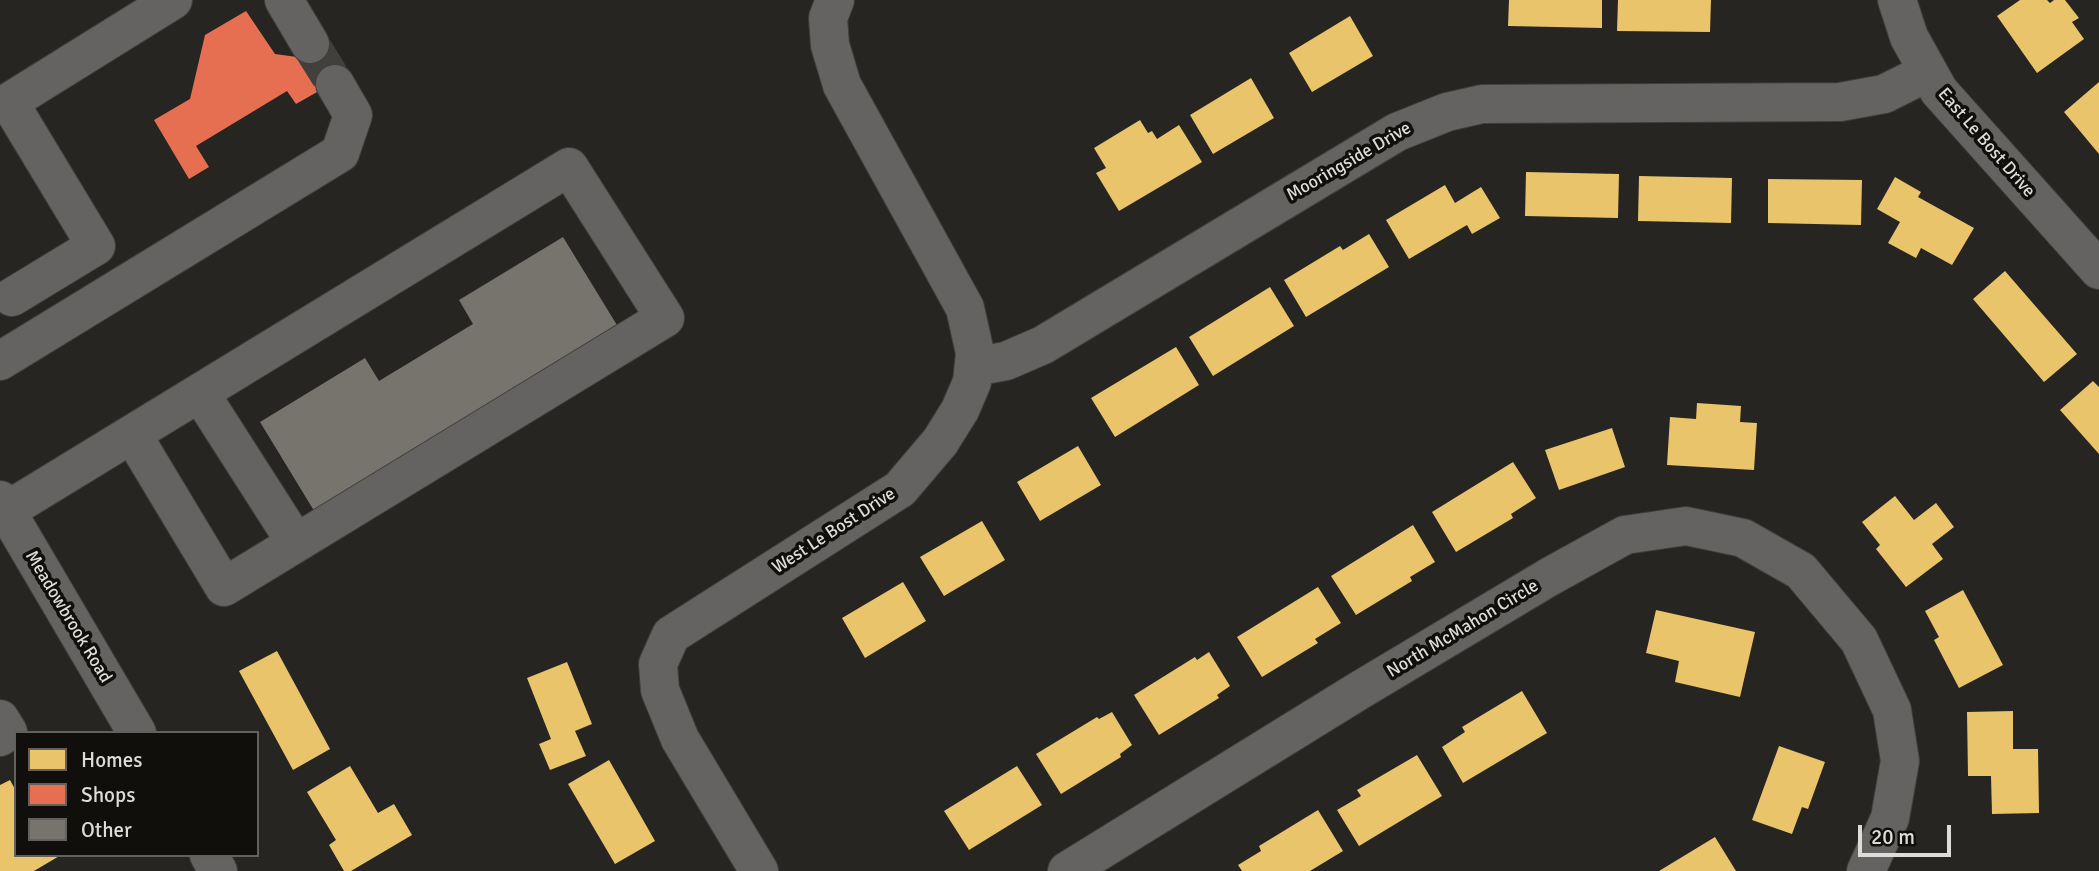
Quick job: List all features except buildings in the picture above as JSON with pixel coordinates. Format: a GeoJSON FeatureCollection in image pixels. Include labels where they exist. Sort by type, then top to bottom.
{"type":"FeatureCollection","features":[{"type":"Feature","properties":{"kind":"street"},"geometry":{"type":"LineString","coordinates":[[36,338],[6,287],[96,246],[3,99],[173,0]]}},
{"type":"Feature","properties":{"kind":"street"},"geometry":{"type":"LineString","coordinates":[[284,0],[310,44]]}},
{"type":"Feature","properties":{"kind":"street","name":"West Le Bost Drive"},"geometry":{"type":"LineString","coordinates":[[758,871],[680,739],[660,690],[658,664],[671,635],[900,489],[940,442],[960,410],[972,382],[975,353],[965,308],[842,85],[830,45],[828,18],[835,0]]}},
{"type":"Feature","properties":{"kind":"street","name":"East Le Bost Drive"},"geometry":{"type":"LineString","coordinates":[[1897,0],[1909,37],[1939,91],[2099,270]]}},
{"type":"Feature","properties":{"kind":"street","name":"Mooringside Drive"},"geometry":{"type":"LineString","coordinates":[[974,363],[984,365],[1006,361],[1043,345],[1397,132],[1447,112],[1482,104],[1840,102],[1884,94],[1928,72]]}},
{"type":"Feature","properties":{"kind":"street"},"geometry":{"type":"LineString","coordinates":[[0,361],[340,153],[353,115],[335,84]]}},
{"type":"Feature","properties":{"kind":"street"},"geometry":{"type":"LineString","coordinates":[[7,524],[132,434],[569,167],[665,318],[225,587],[132,434]]}},
{"type":"Feature","properties":{"kind":"street"},"geometry":{"type":"LineString","coordinates":[[200,393],[296,544]]}},
{"type":"Feature","properties":{"kind":"street","name":"Meadowbrook Road"},"geometry":{"type":"LineString","coordinates":[[7,524],[136,731]]}},
{"type":"Feature","properties":{"kind":"street","name":"North McMahon Circle"},"geometry":{"type":"LineString","coordinates":[[1067,871],[1360,690],[1625,534],[1686,526],[1743,538],[1801,571],[1859,639],[1892,710],[1900,761],[1890,818],[1866,871]]}},
{"type":"Feature","properties":{"kind":"street"},"geometry":{"type":"LineString","coordinates":[[0,719],[8,732],[0,737]]}},
{"type":"Feature","properties":{"kind":"tunnel"},"geometry":{"type":"LineString","coordinates":[[310,44],[335,84]]}}]}
